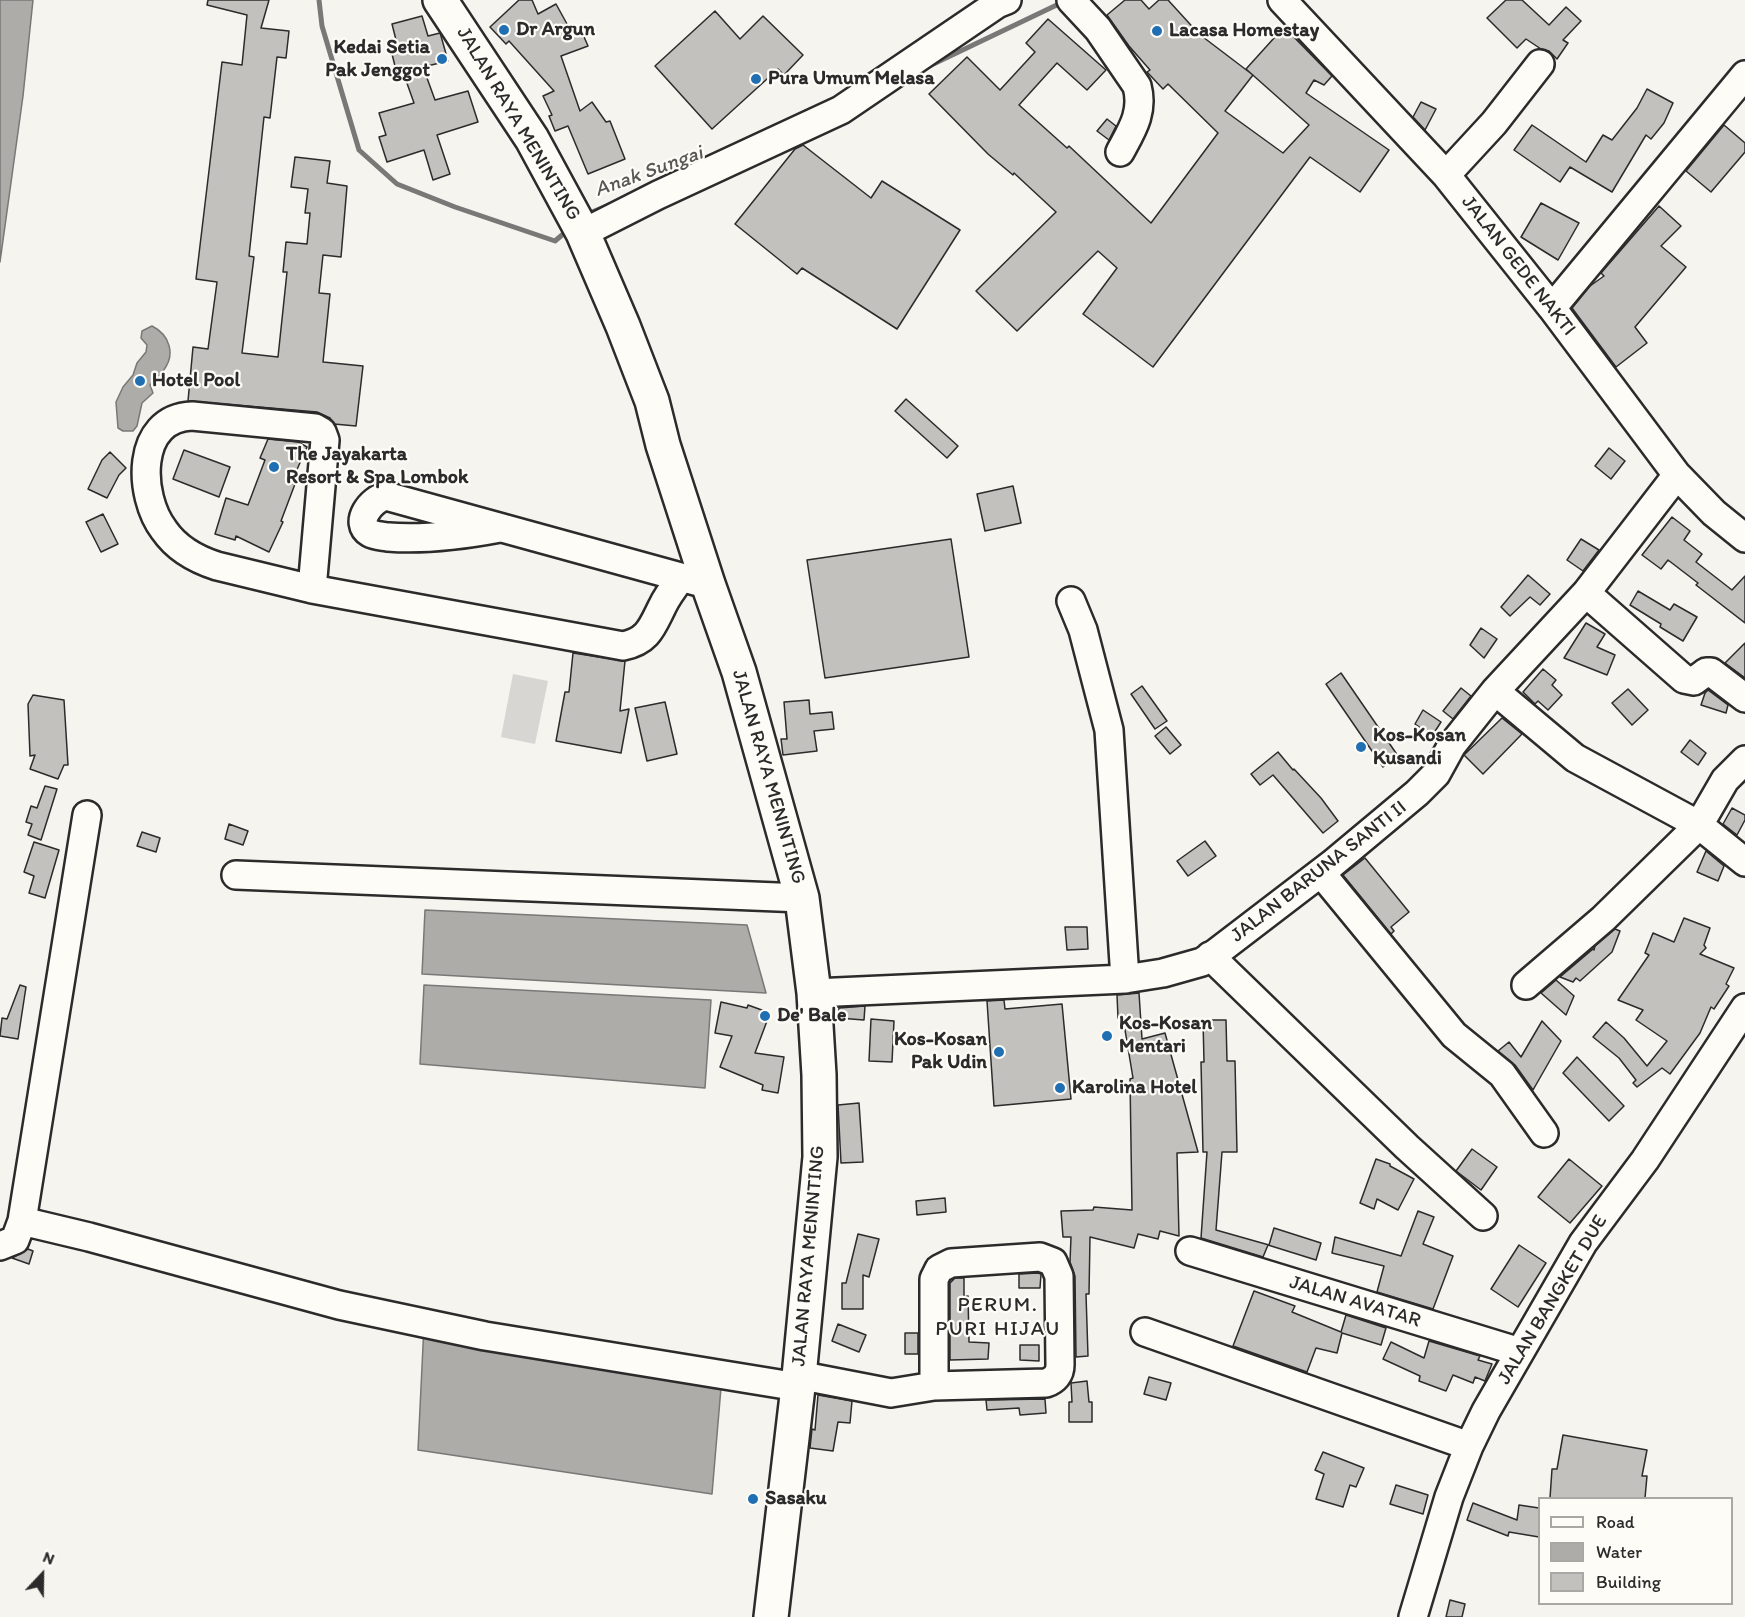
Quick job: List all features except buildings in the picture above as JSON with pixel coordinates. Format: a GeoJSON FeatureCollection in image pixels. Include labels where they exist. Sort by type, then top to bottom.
{"type":"FeatureCollection","features":[{"type":"Feature","properties":{"kind":"highway","name":"JALAN RAYA MENINTING"},"geometry":{"type":"LineString","coordinates":[[440,0],[532,139],[577,221],[623,326],[652,401],[694,581],[739,672],[802,898],[814,993],[819,1075],[820,1158],[771,1617]]}},
{"type":"Feature","properties":{"kind":"street"},"geometry":{"type":"LineString","coordinates":[[577,221],[658,195],[841,110],[997,4],[1008,0]]}},
{"type":"Feature","properties":{"kind":"street","name":"JALAN GEDE NAKTI"},"geometry":{"type":"LineString","coordinates":[[1282,0],[1446,175],[1552,309],[1677,475],[1714,513],[1745,538]]}},
{"type":"Feature","properties":{"kind":"street"},"geometry":{"type":"LineString","coordinates":[[1073,2],[1098,29],[1137,86],[1140,107],[1138,115],[1120,152]]}},
{"type":"Feature","properties":{"kind":"street"},"geometry":{"type":"LineString","coordinates":[[1446,175],[1494,123],[1540,64]]}},
{"type":"Feature","properties":{"kind":"street"},"geometry":{"type":"LineString","coordinates":[[1552,309],[1745,75]]}},
{"type":"Feature","properties":{"kind":"street"},"geometry":{"type":"LineString","coordinates":[[312,589],[325,440],[322,432],[315,428],[192,416],[173,420],[162,427],[154,437],[149,450],[146,482],[148,495],[156,520],[172,540],[204,562],[312,589],[623,646],[638,642],[646,636],[671,591],[694,581]]}},
{"type":"Feature","properties":{"kind":"street","name":"JALAN BARUNA SANTI II"},"geometry":{"type":"LineString","coordinates":[[814,993],[1125,979],[1162,973],[1202,962],[1321,873],[1417,793],[1436,774],[1452,744],[1495,691],[1586,593],[1677,475]]}},
{"type":"Feature","properties":{"kind":"street"},"geometry":{"type":"LineString","coordinates":[[500,528],[694,581]]}},
{"type":"Feature","properties":{"kind":"street"},"geometry":{"type":"LineString","coordinates":[[1586,593],[1684,679],[1694,681],[1706,672],[1711,672],[1745,698]]}},
{"type":"Feature","properties":{"kind":"street"},"geometry":{"type":"LineString","coordinates":[[1071,602],[1083,630],[1109,730],[1125,979]]}},
{"type":"Feature","properties":{"kind":"street"},"geometry":{"type":"LineString","coordinates":[[1495,691],[1575,758],[1699,825],[1745,862]]}},
{"type":"Feature","properties":{"kind":"street"},"geometry":{"type":"LineString","coordinates":[[1526,985],[1603,919],[1699,825],[1725,780],[1745,760]]}},
{"type":"Feature","properties":{"kind":"street"},"geometry":{"type":"LineString","coordinates":[[0,1246],[15,1240],[22,1221],[87,815]]}},
{"type":"Feature","properties":{"kind":"street"},"geometry":{"type":"LineString","coordinates":[[1321,873],[1454,1035],[1502,1074],[1544,1133]]}},
{"type":"Feature","properties":{"kind":"street"},"geometry":{"type":"LineString","coordinates":[[236,875],[802,898]]}},
{"type":"Feature","properties":{"kind":"street"},"geometry":{"type":"LineString","coordinates":[[1210,956],[1407,1147],[1483,1216]]}},
{"type":"Feature","properties":{"kind":"street","name":"JALAN BANGKET DUE"},"geometry":{"type":"LineString","coordinates":[[1413,1617],[1449,1497],[1469,1446],[1520,1352],[1583,1243],[1645,1160],[1745,1008]]}},
{"type":"Feature","properties":{"kind":"street"},"geometry":{"type":"LineString","coordinates":[[22,1221],[339,1305],[473,1334],[891,1393],[934,1386],[1046,1383],[1058,1376],[1060,1365],[1059,1276],[1053,1262],[1040,1257],[951,1263],[939,1269],[934,1279],[934,1386]]}},
{"type":"Feature","properties":{"kind":"street","name":"JALAN AVATAR"},"geometry":{"type":"LineString","coordinates":[[1190,1251],[1520,1352]]}},
{"type":"Feature","properties":{"kind":"street"},"geometry":{"type":"LineString","coordinates":[[1145,1332],[1469,1446]]}},
{"type":"Feature","properties":{"kind":"shaded area"},"geometry":{"type":"Polygon","coordinates":[[[513,674],[548,681],[535,744],[501,737],[513,674]]]}},
{"type":"Feature","properties":{"kind":"water"},"geometry":{"type":"Polygon","coordinates":[[[0,0],[33,0],[23,96],[0,262],[0,0]]]}},
{"type":"Feature","properties":{"kind":"water","name":"Hotel Pool"},"geometry":{"type":"Polygon","coordinates":[[[152,326],[167,340],[169,358],[163,371],[150,385],[153,393],[142,403],[137,426],[133,431],[123,431],[118,428],[116,402],[123,387],[133,375],[137,363],[146,352],[147,345],[141,338],[142,331],[152,326]]]}},
{"type":"Feature","properties":{"kind":"water"},"geometry":{"type":"Polygon","coordinates":[[[425,910],[747,925],[766,993],[422,974],[425,910]]]}},
{"type":"Feature","properties":{"kind":"water"},"geometry":{"type":"Polygon","coordinates":[[[424,985],[711,1000],[705,1088],[420,1064],[424,985]]]}},
{"type":"Feature","properties":{"kind":"water"},"geometry":{"type":"Polygon","coordinates":[[[424,1325],[722,1376],[712,1494],[418,1450],[424,1325]]]}},
{"type":"Feature","properties":{"kind":"waterway","name":"Anak Sungai"},"geometry":{"type":"LineString","coordinates":[[319,0],[322,26],[359,150],[397,184],[455,207],[555,241],[569,229]]}},
{"type":"Feature","properties":{"kind":"waterway","name":"Anak Sungai"},"geometry":{"type":"LineString","coordinates":[[925,68],[1063,2]]}},
{"type":"Feature","properties":{"kind":"waterway","name":"Anak Sungai"},"geometry":{"type":"LineString","coordinates":[[585,215],[609,205]]}},
{"type":"Feature","properties":{"kind":"place","name":"Dr Argun"},"geometry":{"type":"Point","coordinates":[504,30]}},
{"type":"Feature","properties":{"kind":"place","name":"Lacasa Homestay"},"geometry":{"type":"Point","coordinates":[1157,31]}},
{"type":"Feature","properties":{"kind":"place","name":"Kedai Setia Pak Jenggot"},"geometry":{"type":"Point","coordinates":[442,59]}},
{"type":"Feature","properties":{"kind":"place","name":"Pura Umum Melasa"},"geometry":{"type":"Point","coordinates":[756,79]}},
{"type":"Feature","properties":{"kind":"place","name":"Hotel Pool"},"geometry":{"type":"Point","coordinates":[140,381]}},
{"type":"Feature","properties":{"kind":"place","name":"The Jayakarta Resort & Spa Lombok"},"geometry":{"type":"Point","coordinates":[274,467]}},
{"type":"Feature","properties":{"kind":"place","name":"Kos-Kosan Kusandi"},"geometry":{"type":"Point","coordinates":[1361,747]}},
{"type":"Feature","properties":{"kind":"place","name":"De' Bale"},"geometry":{"type":"Point","coordinates":[765,1016]}},
{"type":"Feature","properties":{"kind":"place","name":"Kos-Kosan Mentari"},"geometry":{"type":"Point","coordinates":[1107,1036]}},
{"type":"Feature","properties":{"kind":"place","name":"Kos-Kosan Pak Udin"},"geometry":{"type":"Point","coordinates":[999,1052]}},
{"type":"Feature","properties":{"kind":"place","name":"Karolina Hotel"},"geometry":{"type":"Point","coordinates":[1060,1088]}},
{"type":"Feature","properties":{"kind":"place","name":"Sasaku"},"geometry":{"type":"Point","coordinates":[753,1499]}},
{"type":"Feature","properties":{"kind":"district","name":"PERUM. PURI HIJAU"},"geometry":{"type":"Point","coordinates":[998,1318]}}]}
